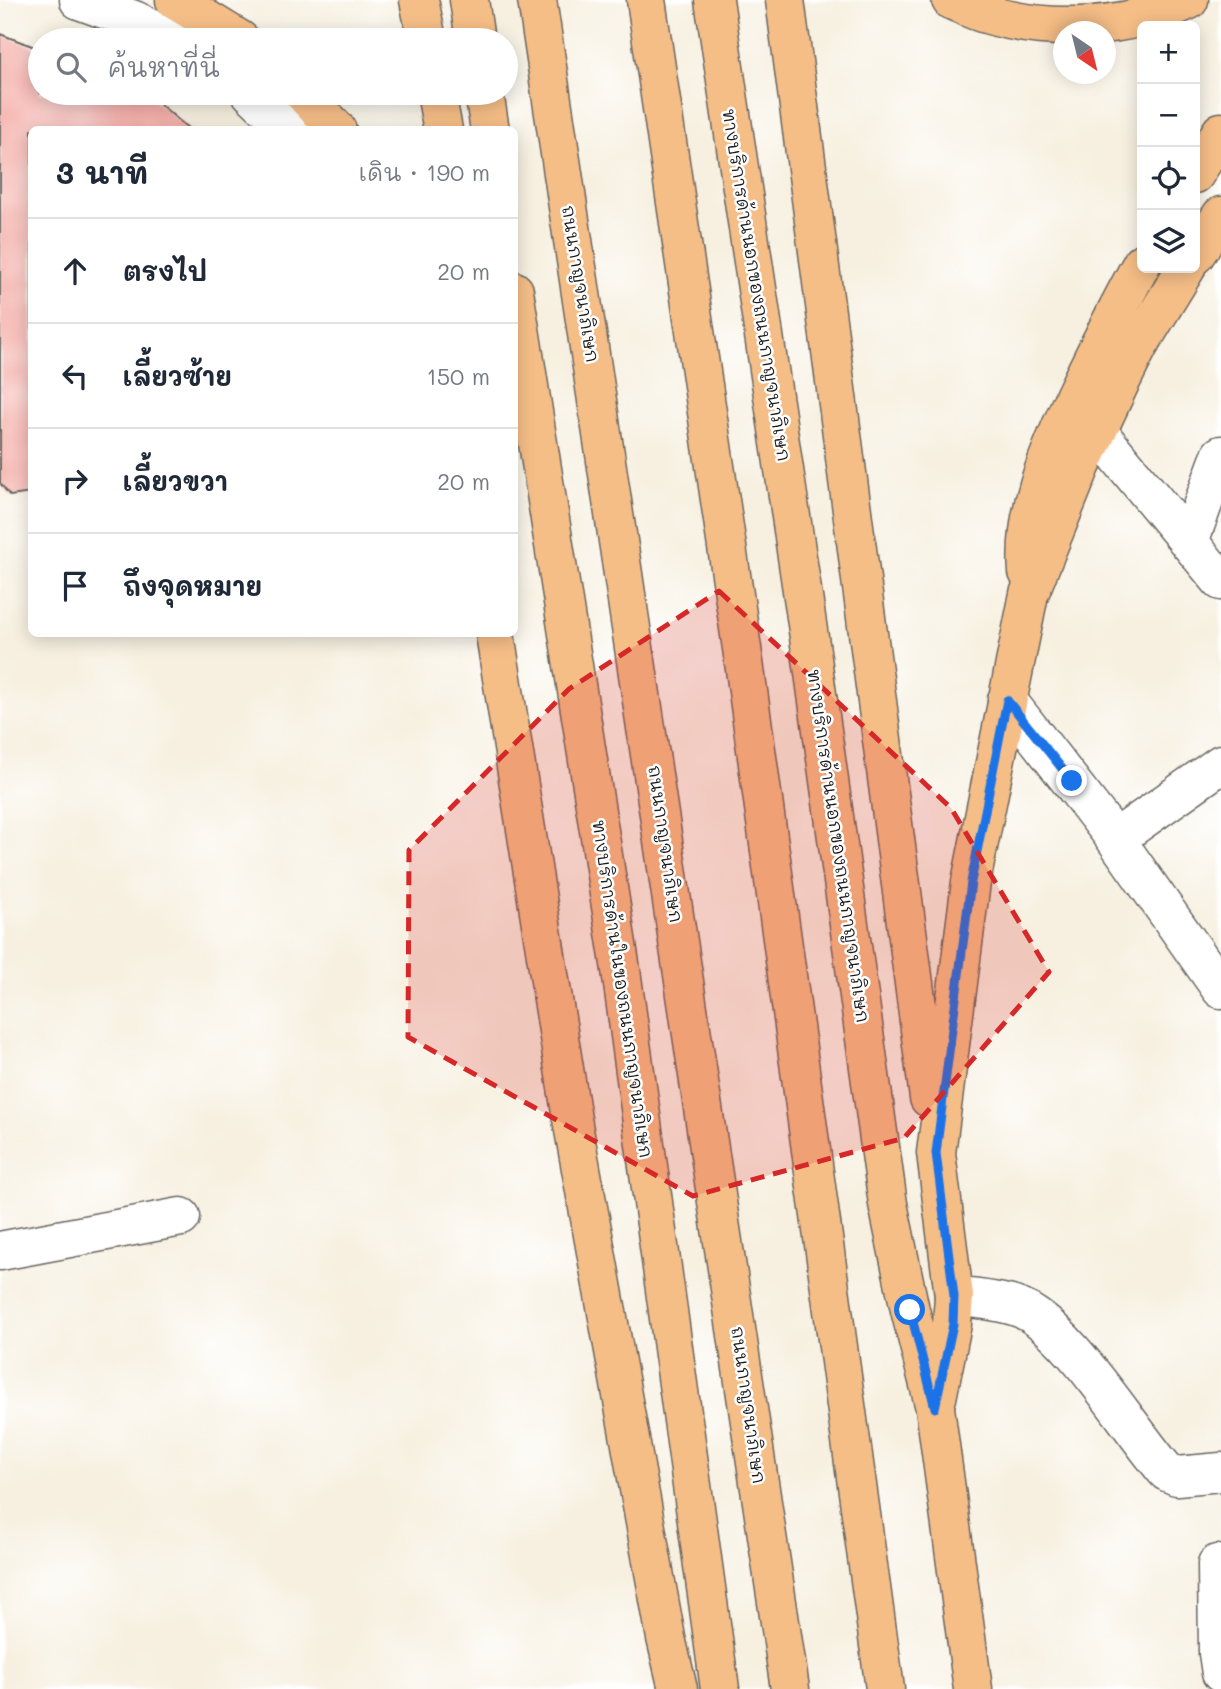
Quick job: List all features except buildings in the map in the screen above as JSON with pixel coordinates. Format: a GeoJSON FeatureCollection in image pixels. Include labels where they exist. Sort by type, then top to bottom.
{"type":"FeatureCollection","features":[{"type":"Feature","properties":{"kind":"main road"},"geometry":{"type":"LineString","coordinates":[[175,0],[220,28]]}},
{"type":"Feature","properties":{"kind":"main road"},"geometry":{"type":"LineString","coordinates":[[419,0],[425,28]]}},
{"type":"Feature","properties":{"kind":"main road"},"geometry":{"type":"LineString","coordinates":[[469,0],[473,28]]}},
{"type":"Feature","properties":{"kind":"main road","name":"ถนนกาญจนาภิเษก"},"geometry":{"type":"LineString","coordinates":[[537,0],[790,1689]]}},
{"type":"Feature","properties":{"kind":"main road"},"geometry":{"type":"LineString","coordinates":[[646,0],[744,662],[885,1689]]}},
{"type":"Feature","properties":{"kind":"main road","name":"ทางบริการด้านนอกของถนนกาญจนาภิเษก"},"geometry":{"type":"LineString","coordinates":[[714,0],[810,644],[888,1204],[910,1310],[935,1408],[973,1689]]}},
{"type":"Feature","properties":{"kind":"main road"},"geometry":{"type":"LineString","coordinates":[[785,0],[954,1296],[953,1324],[935,1408]]}},
{"type":"Feature","properties":{"kind":"main road"},"geometry":{"type":"LineString","coordinates":[[951,0],[987,15],[1047,25],[1110,24],[1164,12],[1189,0]]}},
{"type":"Feature","properties":{"kind":"main road"},"geometry":{"type":"LineString","coordinates":[[314,105],[333,126]]}},
{"type":"Feature","properties":{"kind":"main road"},"geometry":{"type":"LineString","coordinates":[[438,105],[442,126]]}},
{"type":"Feature","properties":{"kind":"main road"},"geometry":{"type":"LineString","coordinates":[[486,105],[488,126]]}},
{"type":"Feature","properties":{"kind":"main road"},"geometry":{"type":"LineString","coordinates":[[1200,166],[1221,132]]}},
{"type":"Feature","properties":{"kind":"main road"},"geometry":{"type":"LineString","coordinates":[[1200,247],[1221,216]]}},
{"type":"Feature","properties":{"kind":"main road"},"geometry":{"type":"LineString","coordinates":[[1030,594],[1026,548],[1033,499],[1056,437],[1106,329],[1137,272]]}},
{"type":"Feature","properties":{"kind":"main road"},"geometry":{"type":"LineString","coordinates":[[936,1153],[971,882],[1030,594],[1080,466],[1139,345],[1183,273]]}},
{"type":"Feature","properties":{"kind":"main road","name":"ทางบริการด้านในของถนนกาญจนาภิเษก"},"geometry":{"type":"LineString","coordinates":[[518,317],[621,970],[719,1689]]}},
{"type":"Feature","properties":{"kind":"main road"},"geometry":{"type":"LineString","coordinates":[[495,637],[572,1119],[666,1638],[678,1689]]}},
{"type":"Feature","properties":{"kind":"street"},"geometry":{"type":"LineString","coordinates":[[79,0],[150,28]]}},
{"type":"Feature","properties":{"kind":"street"},"geometry":{"type":"LineString","coordinates":[[264,105],[286,126]]}},
{"type":"Feature","properties":{"kind":"street"},"geometry":{"type":"LineString","coordinates":[[1097,431],[1221,581]]}},
{"type":"Feature","properties":{"kind":"street"},"geometry":{"type":"LineString","coordinates":[[1189,542],[1221,455]]}},
{"type":"Feature","properties":{"kind":"street"},"geometry":{"type":"LineString","coordinates":[[1007,700],[1107,828],[1221,989]]}},
{"type":"Feature","properties":{"kind":"street"},"geometry":{"type":"LineString","coordinates":[[1132,827],[1221,764]]}},
{"type":"Feature","properties":{"kind":"street"},"geometry":{"type":"LineString","coordinates":[[0,1251],[181,1217]]}},
{"type":"Feature","properties":{"kind":"street"},"geometry":{"type":"LineString","coordinates":[[954,1296],[1017,1307],[1043,1321],[1091,1375],[1167,1472],[1177,1476],[1221,1472]]}},
{"type":"Feature","properties":{"kind":"street"},"geometry":{"type":"LineString","coordinates":[[1217,1564],[1218,1653],[1221,1673]]}},
{"type":"Feature","properties":{"kind":"highlighted area"},"geometry":{"type":"Polygon","coordinates":[[[719,591],[951,808],[1049,972],[904,1138],[693,1196],[408,1037],[409,850],[569,689],[719,591]]]}},
{"type":"Feature","properties":{"kind":"route"},"geometry":{"type":"LineString","coordinates":[[910,1310],[935,1408],[953,1324],[954,1296],[936,1153],[971,882],[1007,700],[1072,781]]}}]}
